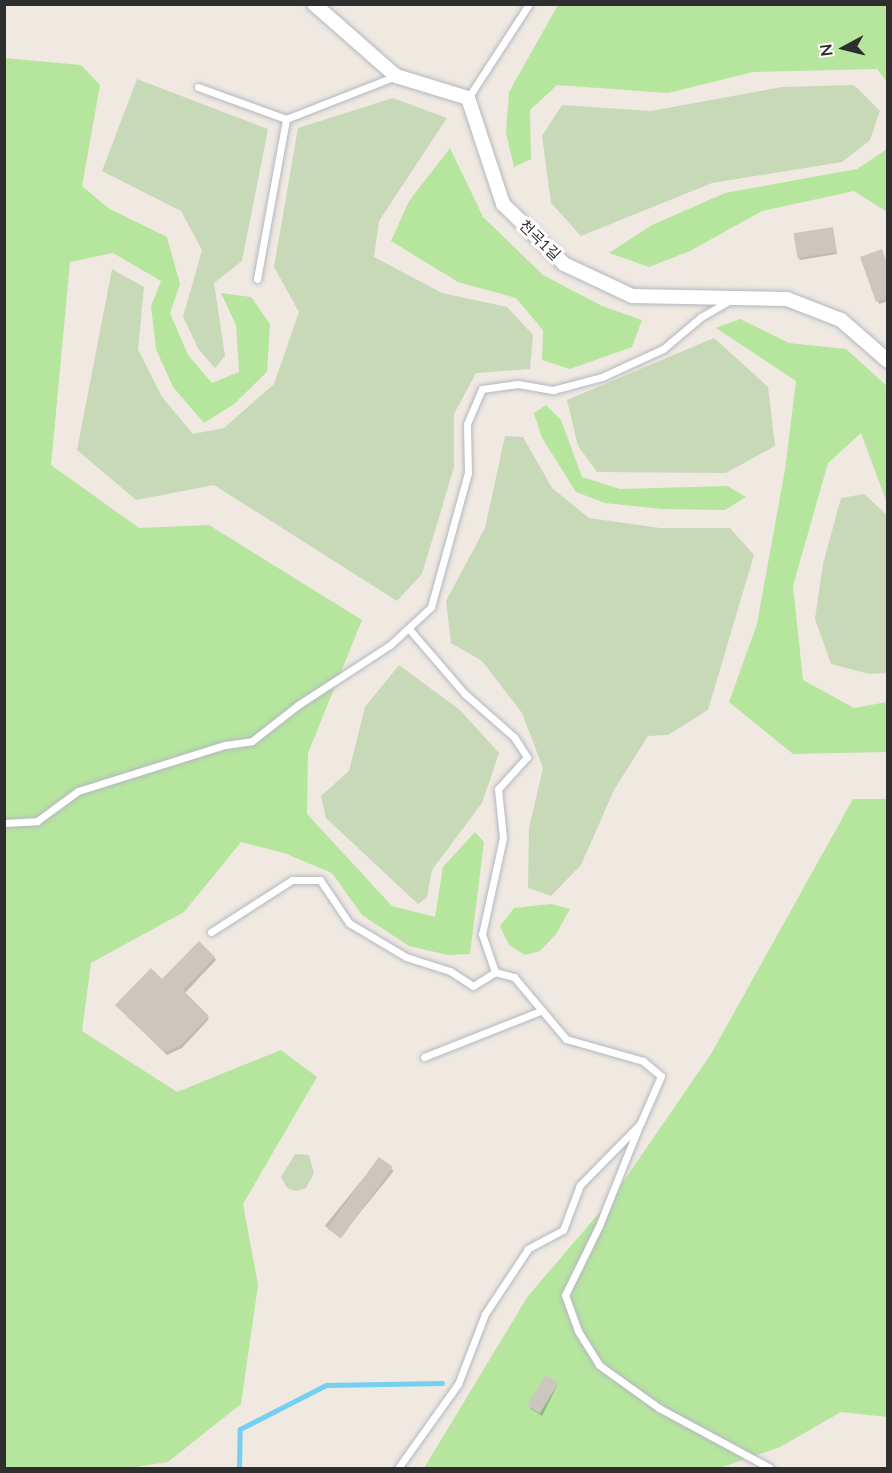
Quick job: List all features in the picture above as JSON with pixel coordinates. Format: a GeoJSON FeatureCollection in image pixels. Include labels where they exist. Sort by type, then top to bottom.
{"type":"FeatureCollection","features":[{"type":"Feature","properties":{"kind":"street"},"geometry":{"type":"LineString","coordinates":[[314,4],[396,76],[468,98]]}},
{"type":"Feature","properties":{"kind":"street","name":"천곡1길"},"geometry":{"type":"LineString","coordinates":[[468,98],[503,204],[564,264],[632,296],[737,296],[787,299],[841,320],[888,361]]}},
{"type":"Feature","properties":{"kind":"lane"},"geometry":{"type":"LineString","coordinates":[[468,98],[529,4]]}},
{"type":"Feature","properties":{"kind":"lane"},"geometry":{"type":"LineString","coordinates":[[198,87],[286,119],[396,76]]}},
{"type":"Feature","properties":{"kind":"lane"},"geometry":{"type":"LineString","coordinates":[[257,279],[286,119]]}},
{"type":"Feature","properties":{"kind":"lane"},"geometry":{"type":"LineString","coordinates":[[4,823],[37,821],[78,791],[225,745],[252,741],[409,629],[431,607],[443,570],[468,473],[467,424],[482,389],[518,384],[553,390],[602,377],[663,349],[701,317],[737,296]]}},
{"type":"Feature","properties":{"kind":"lane"},"geometry":{"type":"LineString","coordinates":[[409,629],[465,694],[514,737],[527,757],[498,789],[503,838],[493,899],[482,934],[495,972]]}},
{"type":"Feature","properties":{"kind":"lane"},"geometry":{"type":"LineString","coordinates":[[211,932],[292,880],[320,880],[349,923],[406,957],[450,971],[473,986],[495,972],[514,977],[540,1011],[566,1039],[643,1061],[661,1076],[599,1226],[565,1295],[578,1330],[599,1365],[659,1408],[770,1468]]}},
{"type":"Feature","properties":{"kind":"lane"},"geometry":{"type":"LineString","coordinates":[[424,1057],[540,1011]]}},
{"type":"Feature","properties":{"kind":"lane"},"geometry":{"type":"LineString","coordinates":[[398,1468],[458,1384],[485,1314],[528,1249],[564,1230],[580,1185],[640,1124]]}},
{"type":"Feature","properties":{"kind":"green space"},"geometry":{"type":"Polygon","coordinates":[[[558,5],[887,5],[887,82],[877,69],[753,72],[668,93],[557,85],[530,110],[531,159],[514,167],[506,133],[509,92],[558,5]]]}},
{"type":"Feature","properties":{"kind":"green space"},"geometry":{"type":"Polygon","coordinates":[[[4,58],[81,65],[100,85],[82,186],[108,208],[167,237],[180,284],[170,313],[188,355],[212,383],[239,372],[236,325],[221,293],[251,297],[270,324],[267,372],[234,404],[204,423],[173,387],[156,349],[151,306],[161,281],[113,253],[70,262],[51,465],[139,528],[209,525],[362,620],[308,753],[307,814],[392,906],[435,917],[443,867],[475,832],[484,842],[470,954],[448,955],[409,946],[362,915],[332,873],[284,853],[241,842],[184,912],[91,963],[82,1031],[177,1092],[281,1050],[317,1077],[243,1204],[258,1285],[241,1404],[168,1462],[129,1468],[5,1468],[4,58]]]}},
{"type":"Feature","properties":{"kind":"green space"},"geometry":{"type":"Polygon","coordinates":[[[137,79],[268,129],[242,261],[214,283],[225,356],[215,368],[199,350],[183,317],[202,250],[181,211],[102,171],[137,79]]]}},
{"type":"Feature","properties":{"kind":"green space"},"geometry":{"type":"Polygon","coordinates":[[[854,85],[880,111],[870,140],[842,162],[712,183],[581,236],[551,203],[542,136],[562,105],[651,111],[782,87],[854,85]]]}},
{"type":"Feature","properties":{"kind":"green space"},"geometry":{"type":"Polygon","coordinates":[[[393,98],[447,118],[379,221],[374,257],[442,293],[507,307],[533,335],[530,369],[476,373],[454,414],[454,467],[422,574],[397,601],[214,485],[136,500],[77,450],[112,269],[144,287],[138,349],[162,397],[193,434],[224,428],[274,384],[299,312],[274,267],[298,128],[393,98]]]}},
{"type":"Feature","properties":{"kind":"green space"},"geometry":{"type":"Polygon","coordinates":[[[450,148],[483,217],[543,275],[602,306],[642,320],[632,347],[570,369],[542,360],[543,330],[516,298],[458,282],[391,241],[409,201],[450,148]]]}},
{"type":"Feature","properties":{"kind":"green space"},"geometry":{"type":"Polygon","coordinates":[[[887,149],[887,212],[854,191],[762,211],[690,251],[649,267],[609,253],[652,225],[725,193],[857,169],[887,149]]]}},
{"type":"Feature","properties":{"kind":"green space"},"geometry":{"type":"Polygon","coordinates":[[[740,319],[789,343],[846,349],[887,386],[887,503],[861,433],[828,463],[793,586],[803,680],[854,708],[887,702],[887,752],[793,754],[729,702],[757,624],[785,470],[796,381],[716,328],[740,319]]]}},
{"type":"Feature","properties":{"kind":"green space"},"geometry":{"type":"Polygon","coordinates":[[[714,338],[768,387],[775,446],[726,473],[597,472],[578,446],[567,400],[714,338]]]}},
{"type":"Feature","properties":{"kind":"green space"},"geometry":{"type":"Polygon","coordinates":[[[546,405],[561,420],[582,477],[620,489],[727,486],[746,497],[725,510],[662,509],[605,503],[576,492],[542,438],[534,413],[546,405]]]}},
{"type":"Feature","properties":{"kind":"green space"},"geometry":{"type":"Polygon","coordinates":[[[505,436],[523,437],[552,488],[589,518],[660,528],[730,528],[754,555],[708,710],[668,735],[648,736],[614,790],[581,865],[551,896],[528,888],[529,828],[543,768],[522,713],[482,661],[451,643],[446,601],[485,528],[505,436]]]}},
{"type":"Feature","properties":{"kind":"green space"},"geometry":{"type":"Polygon","coordinates":[[[864,494],[888,516],[887,673],[869,674],[831,664],[815,619],[823,564],[841,498],[864,494]]]}},
{"type":"Feature","properties":{"kind":"green space"},"geometry":{"type":"Polygon","coordinates":[[[399,665],[460,710],[499,753],[482,803],[432,870],[427,897],[418,904],[326,818],[321,796],[349,771],[365,707],[399,665]]]}},
{"type":"Feature","properties":{"kind":"green space"},"geometry":{"type":"Polygon","coordinates":[[[853,799],[887,799],[887,1417],[841,1412],[780,1447],[720,1468],[424,1468],[528,1296],[612,1198],[711,1054],[853,799]]]}},
{"type":"Feature","properties":{"kind":"green space"},"geometry":{"type":"Polygon","coordinates":[[[551,904],[570,909],[556,934],[540,951],[525,955],[509,945],[500,926],[514,908],[551,904]]]}},
{"type":"Feature","properties":{"kind":"green space"},"geometry":{"type":"Polygon","coordinates":[[[295,1154],[309,1155],[314,1173],[306,1188],[296,1191],[287,1188],[281,1177],[295,1154]]]}},
{"type":"Feature","properties":{"kind":"building"},"geometry":{"type":"Polygon","coordinates":[[[833,227],[837,252],[797,258],[793,233],[833,227]]]}},
{"type":"Feature","properties":{"kind":"building"},"geometry":{"type":"Polygon","coordinates":[[[882,249],[888,265],[888,298],[876,302],[860,257],[882,249]]]}},
{"type":"Feature","properties":{"kind":"building"},"geometry":{"type":"Polygon","coordinates":[[[199,941],[215,957],[183,990],[209,1016],[181,1045],[164,1052],[115,1005],[151,968],[162,979],[199,941]]]}},
{"type":"Feature","properties":{"kind":"building"},"geometry":{"type":"Polygon","coordinates":[[[379,1157],[393,1167],[341,1238],[327,1228],[379,1157]]]}},
{"type":"Feature","properties":{"kind":"building"},"geometry":{"type":"Polygon","coordinates":[[[546,1375],[559,1383],[540,1413],[527,1406],[546,1375]]]}},
{"type":"Feature","properties":{"kind":"waterway"},"geometry":{"type":"LineString","coordinates":[[239,1468],[240,1429],[326,1385],[442,1383]]}}]}
